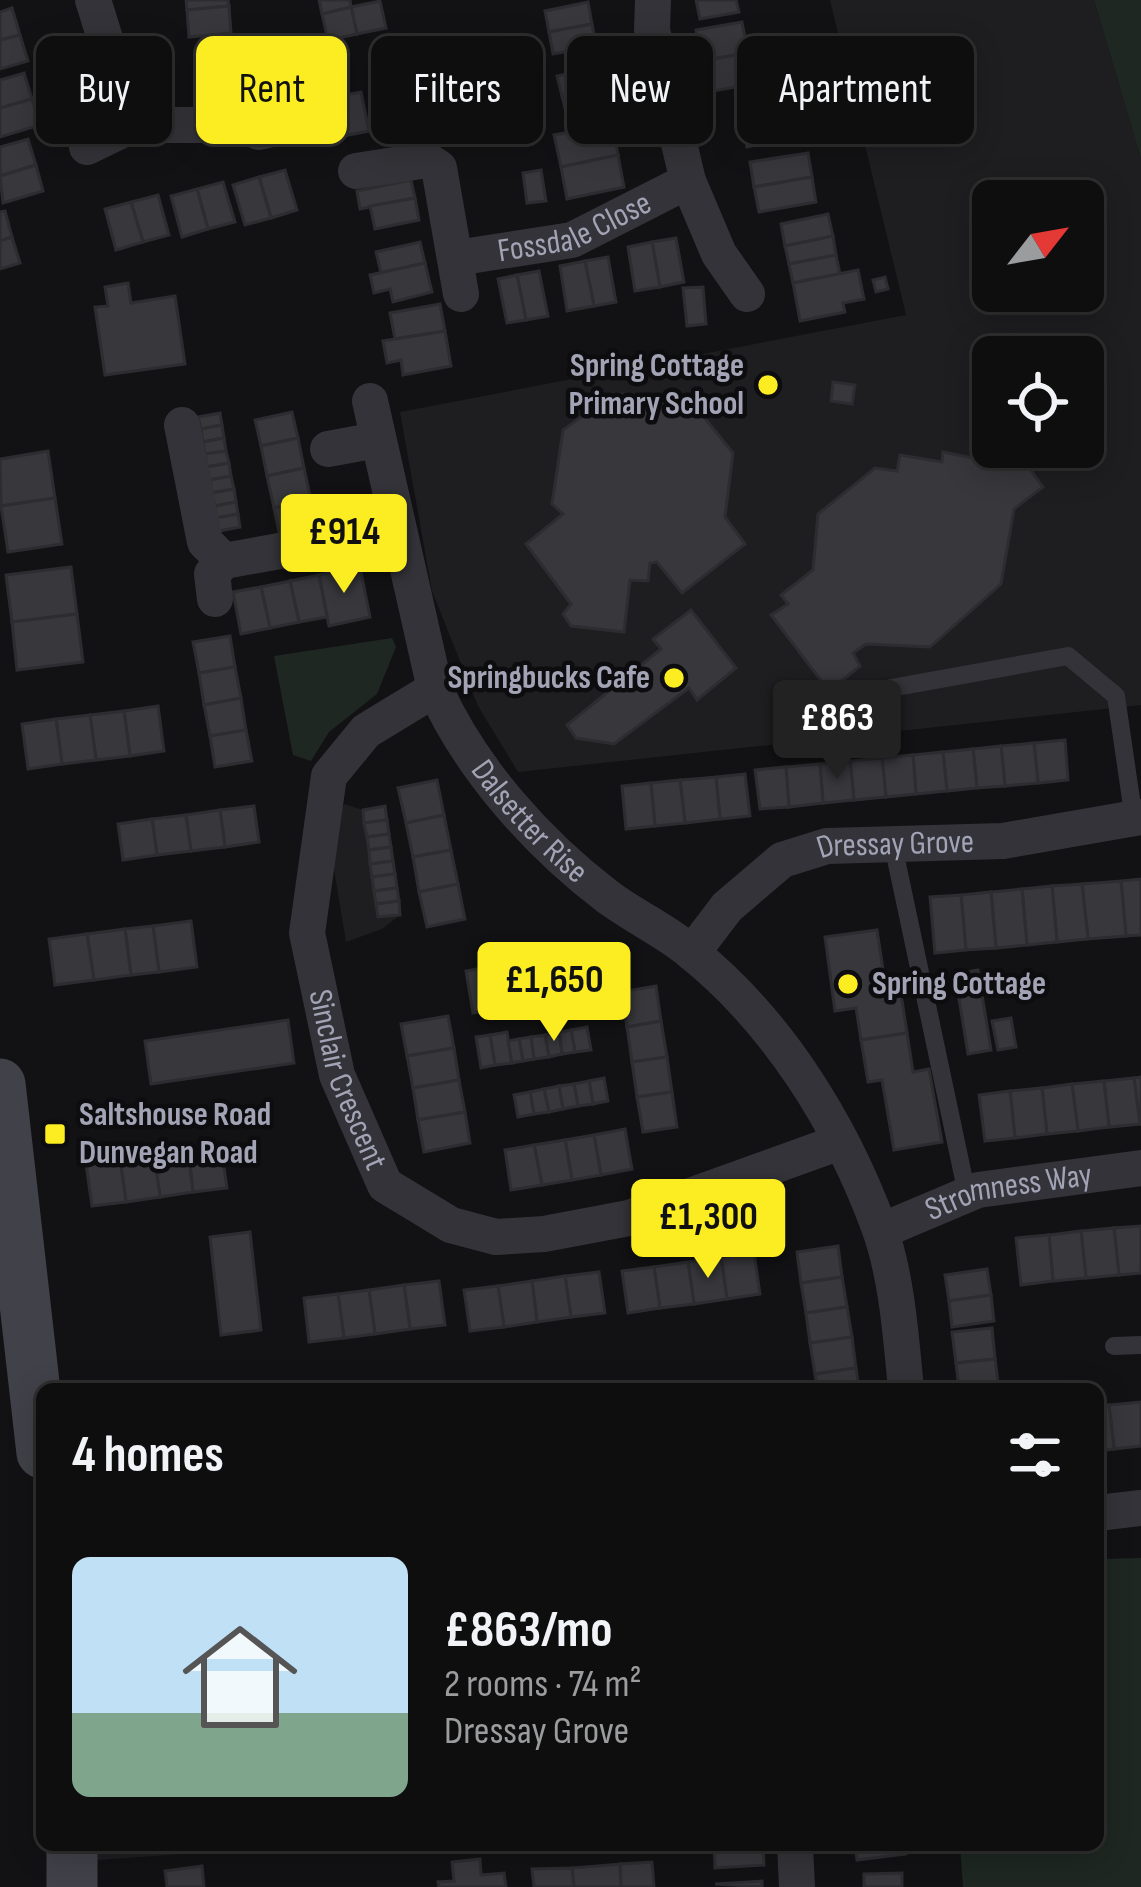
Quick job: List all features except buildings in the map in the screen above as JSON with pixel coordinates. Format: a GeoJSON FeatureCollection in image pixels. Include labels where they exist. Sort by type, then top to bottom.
{"type":"FeatureCollection","features":[{"type":"Feature","properties":{"kind":"main road"},"geometry":{"type":"LineString","coordinates":[[2,1111],[36,1402]]}},
{"type":"Feature","properties":{"kind":"main road"},"geometry":{"type":"LineString","coordinates":[[72,1851],[72,1887]]}},
{"type":"Feature","properties":{"kind":"street"},"geometry":{"type":"LineString","coordinates":[[93,0],[104,36]]}},
{"type":"Feature","properties":{"kind":"street","name":"Fossdale Close"},"geometry":{"type":"LineString","coordinates":[[653,0],[652,30],[688,181],[719,254],[747,294]]}},
{"type":"Feature","properties":{"kind":"street"},"geometry":{"type":"LineString","coordinates":[[87,147],[93,144]]}},
{"type":"Feature","properties":{"kind":"street","name":"Fossdale Close"},"geometry":{"type":"LineString","coordinates":[[356,171],[427,160],[439,168],[458,276],[572,240],[688,181]]}},
{"type":"Feature","properties":{"kind":"street","name":"Dalsetter Rise"},"geometry":{"type":"LineString","coordinates":[[370,400],[435,689],[453,728],[531,827],[611,899],[692,952],[786,1048],[840,1142],[881,1231],[905,1383]]}},
{"type":"Feature","properties":{"kind":"street"},"geometry":{"type":"LineString","coordinates":[[182,425],[205,542],[224,562]]}},
{"type":"Feature","properties":{"kind":"street"},"geometry":{"type":"LineString","coordinates":[[328,449],[377,440]]}},
{"type":"Feature","properties":{"kind":"street"},"geometry":{"type":"LineString","coordinates":[[215,599],[212,574],[224,562],[396,530]]}},
{"type":"Feature","properties":{"kind":"street","name":"Sinclair Crescent"},"geometry":{"type":"LineString","coordinates":[[435,689],[366,731],[328,776],[308,933],[337,1075],[385,1184],[451,1225],[496,1237],[544,1234],[629,1218],[840,1142]]}},
{"type":"Feature","properties":{"kind":"street","name":"Dressay Grove"},"geometry":{"type":"LineString","coordinates":[[692,952],[727,907],[782,860],[827,846],[1003,841],[1138,818]]}},
{"type":"Feature","properties":{"kind":"street","name":"Stromness Way"},"geometry":{"type":"LineString","coordinates":[[881,1231],[967,1194],[1141,1168]]}},
{"type":"Feature","properties":{"kind":"street"},"geometry":{"type":"LineString","coordinates":[[1104,1513],[1141,1508]]}},
{"type":"Feature","properties":{"kind":"street"},"geometry":{"type":"LineString","coordinates":[[795,1851],[797,1887]]}},
{"type":"Feature","properties":{"kind":"lane"},"geometry":{"type":"LineString","coordinates":[[891,688],[1068,656],[1116,696],[1138,818]]}},
{"type":"Feature","properties":{"kind":"lane"},"geometry":{"type":"LineString","coordinates":[[893,845],[935,1023],[967,1194]]}},
{"type":"Feature","properties":{"kind":"lane"},"geometry":{"type":"LineString","coordinates":[[1114,1346],[1141,1345]]}},
{"type":"Feature","properties":{"kind":"shaded area","name":"Spring Cottage Primary School"},"geometry":{"type":"Polygon","coordinates":[[[830,0],[1094,0],[1141,159],[1141,705],[518,772],[478,706],[432,591],[400,412],[906,315],[865,144],[974,144],[974,36],[839,36],[830,0]]]}},
{"type":"Feature","properties":{"kind":"shaded area"},"geometry":{"type":"Polygon","coordinates":[[[1094,0],[1141,0],[1141,159],[1094,0]]]}},
{"type":"Feature","properties":{"kind":"shaded area"},"geometry":{"type":"Polygon","coordinates":[[[392,638],[396,647],[377,694],[329,732],[311,761],[293,755],[274,656],[392,638]]]}},
{"type":"Feature","properties":{"kind":"shaded area"},"geometry":{"type":"Polygon","coordinates":[[[344,804],[363,810],[385,806],[400,915],[382,929],[346,942],[334,869],[334,829],[344,804]]]}},
{"type":"Feature","properties":{"kind":"shaded area"},"geometry":{"type":"Polygon","coordinates":[[[1141,1558],[1141,1887],[963,1887],[960,1851],[1104,1851],[1104,1559],[1141,1558]]]}},
{"type":"Feature","properties":{"kind":"shaded area"},"geometry":{"type":"Polygon","coordinates":[[[84,1851],[224,1851],[84,1861],[84,1851]]]}},
{"type":"Feature","properties":{"kind":"place","name":"Spring Cottage Primary School"},"geometry":{"type":"Point","coordinates":[768,385]}},
{"type":"Feature","properties":{"kind":"place","name":"Springbucks Cafe"},"geometry":{"type":"Point","coordinates":[674,678]}},
{"type":"Feature","properties":{"kind":"place","name":"Spring Cottage"},"geometry":{"type":"Point","coordinates":[848,984]}},
{"type":"Feature","properties":{"kind":"place","name":"Saltshouse Road Dunvegan Road"},"geometry":{"type":"Point","coordinates":[55,1134]}}]}
